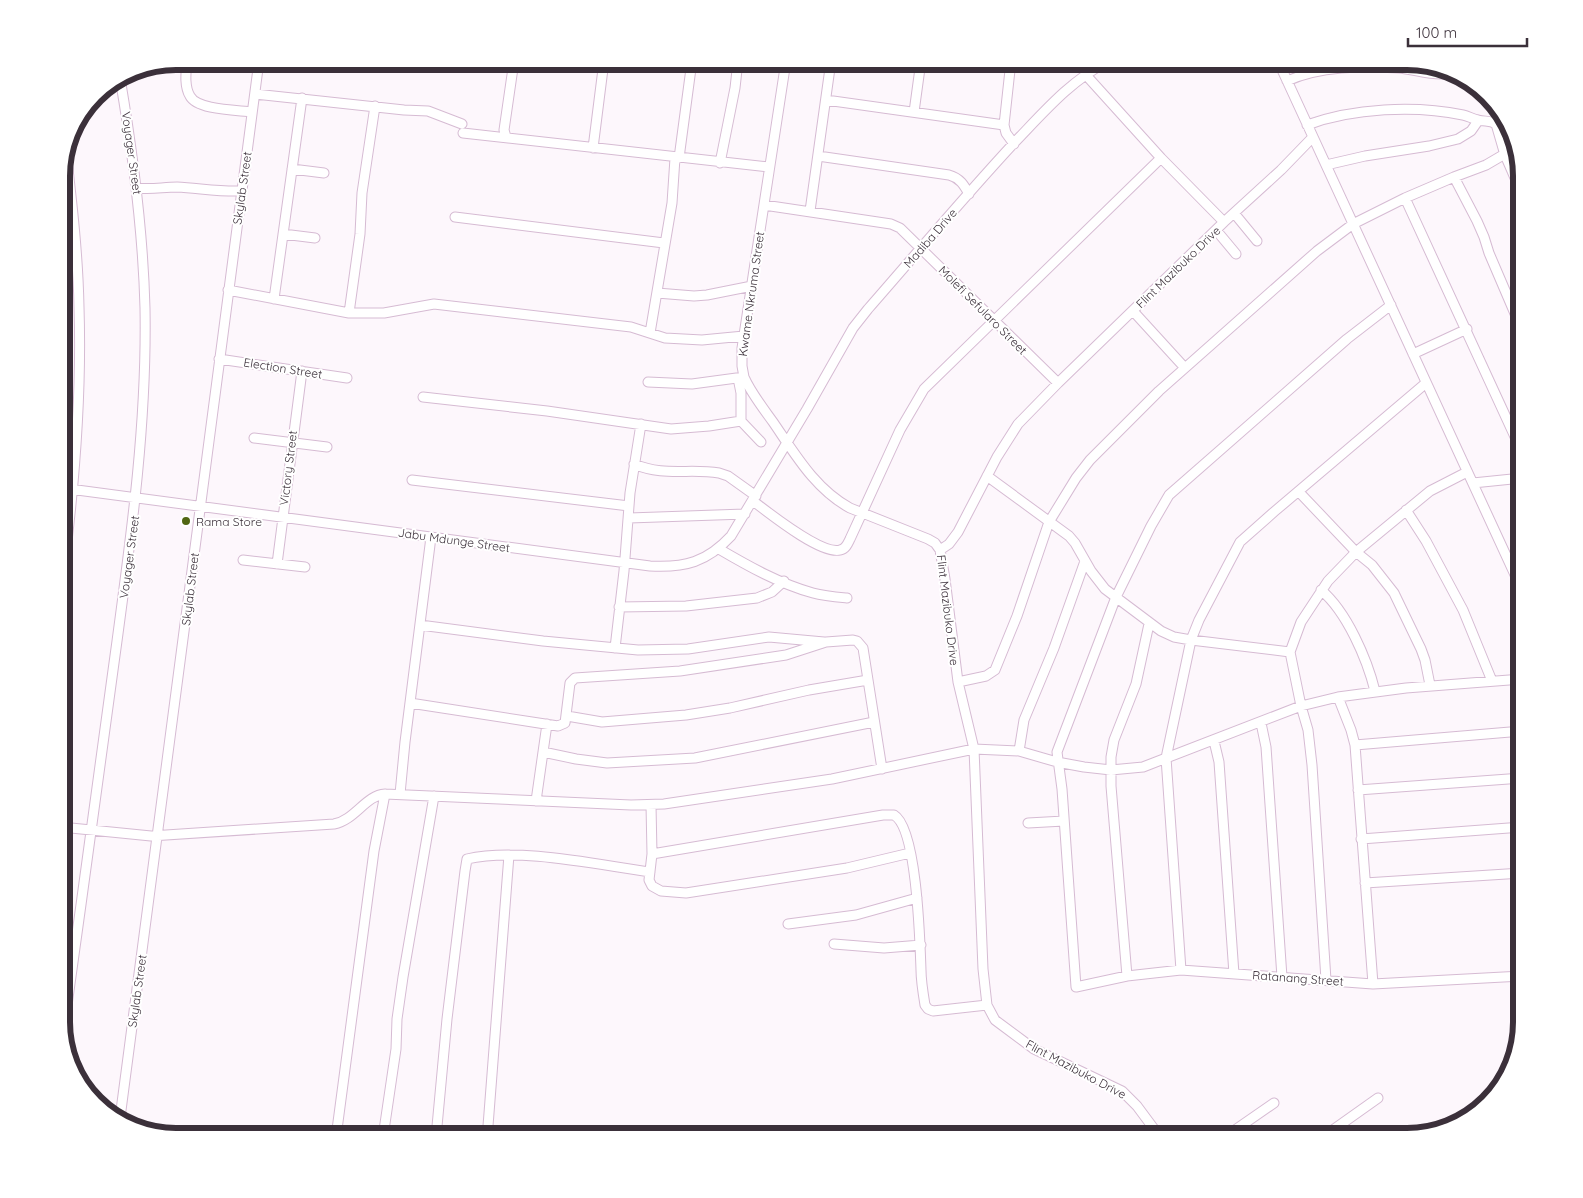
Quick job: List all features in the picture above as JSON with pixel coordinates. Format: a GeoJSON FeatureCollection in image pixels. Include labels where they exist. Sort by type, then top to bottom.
{"type":"FeatureCollection","features":[{"type":"Feature","properties":{"kind":"street"},"geometry":{"type":"LineString","coordinates":[[187,70],[187,88],[193,100],[204,106],[252,112]]}},
{"type":"Feature","properties":{"kind":"street","name":"Skylab Street"},"geometry":{"type":"LineString","coordinates":[[121,1112],[258,70]]}},
{"type":"Feature","properties":{"kind":"street"},"geometry":{"type":"LineString","coordinates":[[506,137],[504,130],[513,70]]}},
{"type":"Feature","properties":{"kind":"street"},"geometry":{"type":"LineString","coordinates":[[593,148],[603,70]]}},
{"type":"Feature","properties":{"kind":"street"},"geometry":{"type":"LineString","coordinates":[[650,333],[691,70]]}},
{"type":"Feature","properties":{"kind":"street"},"geometry":{"type":"LineString","coordinates":[[720,163],[737,70]]}},
{"type":"Feature","properties":{"kind":"street","name":"Kwame Nkruma Street"},"geometry":{"type":"LineString","coordinates":[[785,70],[744,336],[741,377],[802,466],[841,504],[860,514],[928,539],[935,543],[940,550]]}},
{"type":"Feature","properties":{"kind":"street"},"geometry":{"type":"LineString","coordinates":[[810,212],[830,70]]}},
{"type":"Feature","properties":{"kind":"street"},"geometry":{"type":"LineString","coordinates":[[914,112],[920,70]]}},
{"type":"Feature","properties":{"kind":"street"},"geometry":{"type":"LineString","coordinates":[[1010,70],[1004,125],[1006,133],[1014,144]]}},
{"type":"Feature","properties":{"kind":"street","name":"Madiba Drive"},"geometry":{"type":"LineString","coordinates":[[787,444],[853,328],[921,248],[1060,94],[1092,70]]}},
{"type":"Feature","properties":{"kind":"street"},"geometry":{"type":"LineString","coordinates":[[1282,70],[1513,570]]}},
{"type":"Feature","properties":{"kind":"street"},"geometry":{"type":"LineString","coordinates":[[1287,81],[1301,75],[1340,70]]}},
{"type":"Feature","properties":{"kind":"street"},"geometry":{"type":"LineString","coordinates":[[1410,70],[1433,73]]}},
{"type":"Feature","properties":{"kind":"street"},"geometry":{"type":"LineString","coordinates":[[1086,74],[1161,158],[1224,222]]}},
{"type":"Feature","properties":{"kind":"street","name":"Voyager Street"},"geometry":{"type":"LineString","coordinates":[[70,985],[136,498],[143,394],[145,338],[143,254],[137,188],[121,86]]}},
{"type":"Feature","properties":{"kind":"street"},"geometry":{"type":"LineString","coordinates":[[254,94],[404,110],[423,110],[462,128],[506,137],[720,163],[769,167]]}},
{"type":"Feature","properties":{"kind":"street"},"geometry":{"type":"LineString","coordinates":[[274,299],[302,98]]}},
{"type":"Feature","properties":{"kind":"street"},"geometry":{"type":"LineString","coordinates":[[826,100],[1004,125]]}},
{"type":"Feature","properties":{"kind":"street"},"geometry":{"type":"LineString","coordinates":[[349,313],[360,234],[362,194],[376,106]]}},
{"type":"Feature","properties":{"kind":"street"},"geometry":{"type":"LineString","coordinates":[[1307,125],[1340,115],[1386,110],[1454,114],[1478,121],[1493,122],[1496,124],[1505,155],[1513,173]]}},
{"type":"Feature","properties":{"kind":"street"},"geometry":{"type":"LineString","coordinates":[[1326,165],[1365,156],[1429,146],[1458,138],[1471,131],[1478,121]]}},
{"type":"Feature","properties":{"kind":"street","name":"Flint Mazibuko Drive"},"geometry":{"type":"LineString","coordinates":[[1153,1128],[1130,1097],[1122,1091],[1034,1049],[999,1023],[991,1015],[987,1005],[983,969],[974,749],[958,682],[940,550],[949,544],[958,532],[987,476],[1018,424],[1312,138]]}},
{"type":"Feature","properties":{"kind":"street"},"geometry":{"type":"LineString","coordinates":[[958,682],[986,676],[995,670],[1017,616],[1049,522],[1076,478],[1090,460],[1152,398],[1310,257],[1353,224],[1454,176],[1486,165],[1510,152]]}},
{"type":"Feature","properties":{"kind":"street"},"geometry":{"type":"LineString","coordinates":[[818,156],[950,175],[960,181],[969,194]]}},
{"type":"Feature","properties":{"kind":"street"},"geometry":{"type":"LineString","coordinates":[[634,464],[661,472],[720,473],[728,476],[794,532],[811,541],[840,551],[847,545],[909,412],[924,388],[1161,158]]}},
{"type":"Feature","properties":{"kind":"street"},"geometry":{"type":"LineString","coordinates":[[292,169],[324,174]]}},
{"type":"Feature","properties":{"kind":"street"},"geometry":{"type":"LineString","coordinates":[[1454,176],[1481,229],[1513,309]]}},
{"type":"Feature","properties":{"kind":"street"},"geometry":{"type":"LineString","coordinates":[[70,185],[80,308],[78,386],[70,508]]}},
{"type":"Feature","properties":{"kind":"street"},"geometry":{"type":"LineString","coordinates":[[137,188],[152,190],[174,187],[230,192],[241,191]]}},
{"type":"Feature","properties":{"kind":"street"},"geometry":{"type":"LineString","coordinates":[[1405,198],[1513,432]]}},
{"type":"Feature","properties":{"kind":"street","name":"Molefi Sefularo Street"},"geometry":{"type":"LineString","coordinates":[[764,205],[891,224],[903,230],[1058,383]]}},
{"type":"Feature","properties":{"kind":"street"},"geometry":{"type":"LineString","coordinates":[[1234,213],[1257,241]]}},
{"type":"Feature","properties":{"kind":"street"},"geometry":{"type":"LineString","coordinates":[[454,217],[664,243]]}},
{"type":"Feature","properties":{"kind":"street"},"geometry":{"type":"LineString","coordinates":[[1216,230],[1236,254]]}},
{"type":"Feature","properties":{"kind":"street"},"geometry":{"type":"LineString","coordinates":[[283,234],[315,238]]}},
{"type":"Feature","properties":{"kind":"street"},"geometry":{"type":"LineString","coordinates":[[657,294],[707,295],[752,286]]}},
{"type":"Feature","properties":{"kind":"street"},"geometry":{"type":"LineString","coordinates":[[228,290],[349,313],[384,314],[434,304],[617,325],[637,328],[665,338],[692,340],[744,336]]}},
{"type":"Feature","properties":{"kind":"street"},"geometry":{"type":"LineString","coordinates":[[1028,823],[1064,821],[1061,776],[1057,762],[1059,745],[1116,597],[1155,518],[1169,495],[1347,339],[1391,305]]}},
{"type":"Feature","properties":{"kind":"street"},"geometry":{"type":"LineString","coordinates":[[1133,311],[1185,368]]}},
{"type":"Feature","properties":{"kind":"street"},"geometry":{"type":"LineString","coordinates":[[1413,354],[1467,329]]}},
{"type":"Feature","properties":{"kind":"street","name":"Election Street"},"geometry":{"type":"LineString","coordinates":[[219,359],[347,378]]}},
{"type":"Feature","properties":{"kind":"street","name":"Victory Street"},"geometry":{"type":"LineString","coordinates":[[277,564],[302,371]]}},
{"type":"Feature","properties":{"kind":"street"},"geometry":{"type":"LineString","coordinates":[[648,382],[692,384],[741,377],[741,421],[761,442]]}},
{"type":"Feature","properties":{"kind":"street"},"geometry":{"type":"LineString","coordinates":[[1181,970],[1166,758],[1191,640],[1199,620],[1240,542],[1426,383]]}},
{"type":"Feature","properties":{"kind":"street"},"geometry":{"type":"LineString","coordinates":[[423,397],[546,411],[671,429],[741,421]]}},
{"type":"Feature","properties":{"kind":"street"},"geometry":{"type":"LineString","coordinates":[[615,648],[634,464],[641,424]]}},
{"type":"Feature","properties":{"kind":"street"},"geometry":{"type":"LineString","coordinates":[[254,438],[327,447]]}},
{"type":"Feature","properties":{"kind":"street","name":"Jabu Mdunge Street"},"geometry":{"type":"LineString","coordinates":[[72,490],[625,563],[677,566],[696,562],[719,549],[731,536],[787,444]]}},
{"type":"Feature","properties":{"kind":"street"},"geometry":{"type":"LineString","coordinates":[[1326,980],[1312,765],[1308,730],[1290,652],[1302,622],[1321,590],[1339,568],[1430,490],[1467,472]]}},
{"type":"Feature","properties":{"kind":"street"},"geometry":{"type":"LineString","coordinates":[[987,476],[1069,536],[1105,589],[1150,624],[1174,637],[1290,652]]}},
{"type":"Feature","properties":{"kind":"street"},"geometry":{"type":"LineString","coordinates":[[1473,483],[1513,479]]}},
{"type":"Feature","properties":{"kind":"street"},"geometry":{"type":"LineString","coordinates":[[412,480],[630,506]]}},
{"type":"Feature","properties":{"kind":"street"},"geometry":{"type":"LineString","coordinates":[[1299,492],[1356,552],[1372,565],[1394,593],[1421,649],[1430,686]]}},
{"type":"Feature","properties":{"kind":"street"},"geometry":{"type":"LineString","coordinates":[[1406,510],[1426,541],[1463,610],[1492,681]]}},
{"type":"Feature","properties":{"kind":"street"},"geometry":{"type":"LineString","coordinates":[[629,518],[745,514]]}},
{"type":"Feature","properties":{"kind":"street"},"geometry":{"type":"LineString","coordinates":[[400,794],[430,537]]}},
{"type":"Feature","properties":{"kind":"street"},"geometry":{"type":"LineString","coordinates":[[719,549],[742,562],[812,592],[848,598]]}},
{"type":"Feature","properties":{"kind":"street"},"geometry":{"type":"LineString","coordinates":[[243,560],[304,568]]}},
{"type":"Feature","properties":{"kind":"street"},"geometry":{"type":"LineString","coordinates":[[1019,751],[1024,720],[1054,648],[1085,561]]}},
{"type":"Feature","properties":{"kind":"street"},"geometry":{"type":"LineString","coordinates":[[619,607],[686,606],[757,598],[772,592],[784,581]]}},
{"type":"Feature","properties":{"kind":"street"},"geometry":{"type":"LineString","coordinates":[[1321,590],[1332,599],[1340,611],[1368,665],[1375,691]]}},
{"type":"Feature","properties":{"kind":"street"},"geometry":{"type":"LineString","coordinates":[[1127,976],[1111,750],[1136,684],[1150,624]]}},
{"type":"Feature","properties":{"kind":"street"},"geometry":{"type":"LineString","coordinates":[[420,625],[615,648],[651,650],[688,649],[740,640],[770,638],[826,642],[853,640],[861,644],[863,648],[882,769]]}},
{"type":"Feature","properties":{"kind":"street"},"geometry":{"type":"LineString","coordinates":[[410,703],[558,726],[565,723],[570,683],[575,678],[652,674],[703,668],[786,654],[826,642]]}},
{"type":"Feature","properties":{"kind":"street"},"geometry":{"type":"LineString","coordinates":[[567,716],[602,722],[686,715],[868,680]]}},
{"type":"Feature","properties":{"kind":"street"},"geometry":{"type":"LineString","coordinates":[[70,828],[157,836],[334,824],[353,816],[374,798],[385,794],[650,805],[747,793],[832,779],[974,749],[1019,751],[1057,762],[1111,770],[1143,767],[1301,706],[1338,697],[1375,691],[1513,680]]}},
{"type":"Feature","properties":{"kind":"street"},"geometry":{"type":"LineString","coordinates":[[1338,697],[1355,745],[1373,984]]}},
{"type":"Feature","properties":{"kind":"street"},"geometry":{"type":"LineString","coordinates":[[543,752],[607,763],[695,758],[874,722]]}},
{"type":"Feature","properties":{"kind":"street"},"geometry":{"type":"LineString","coordinates":[[1261,723],[1266,747],[1282,977]]}},
{"type":"Feature","properties":{"kind":"street"},"geometry":{"type":"LineString","coordinates":[[536,801],[547,724]]}},
{"type":"Feature","properties":{"kind":"street"},"geometry":{"type":"LineString","coordinates":[[1355,745],[1513,733]]}},
{"type":"Feature","properties":{"kind":"street"},"geometry":{"type":"LineString","coordinates":[[1214,740],[1219,762],[1234,974]]}},
{"type":"Feature","properties":{"kind":"street"},"geometry":{"type":"LineString","coordinates":[[1358,790],[1513,779]]}},
{"type":"Feature","properties":{"kind":"street"},"geometry":{"type":"LineString","coordinates":[[337,1128],[373,860],[385,794]]}},
{"type":"Feature","properties":{"kind":"street"},"geometry":{"type":"LineString","coordinates":[[384,1128],[396,1049],[397,1020],[403,977],[434,796]]}},
{"type":"Feature","properties":{"kind":"street"},"geometry":{"type":"LineString","coordinates":[[650,805],[652,854],[650,882],[655,888],[668,892],[686,893],[848,868],[910,853]]}},
{"type":"Feature","properties":{"kind":"street"},"geometry":{"type":"LineString","coordinates":[[652,854],[890,814],[898,817],[910,853],[917,898],[921,971],[925,1004],[928,1009],[940,1011],[987,1005]]}},
{"type":"Feature","properties":{"kind":"street","name":"Ratanang Street"},"geometry":{"type":"LineString","coordinates":[[1064,821],[1076,987],[1127,976],[1181,970],[1373,984],[1513,976]]}},
{"type":"Feature","properties":{"kind":"street"},"geometry":{"type":"LineString","coordinates":[[1361,839],[1513,828]]}},
{"type":"Feature","properties":{"kind":"street"},"geometry":{"type":"LineString","coordinates":[[437,1128],[445,1039],[466,862],[470,858],[509,855],[547,858],[650,872]]}},
{"type":"Feature","properties":{"kind":"street"},"geometry":{"type":"LineString","coordinates":[[488,1128],[509,855]]}},
{"type":"Feature","properties":{"kind":"street"},"geometry":{"type":"LineString","coordinates":[[1364,883],[1513,874]]}},
{"type":"Feature","properties":{"kind":"street"},"geometry":{"type":"LineString","coordinates":[[788,924],[856,915],[917,898]]}},
{"type":"Feature","properties":{"kind":"street"},"geometry":{"type":"LineString","coordinates":[[834,944],[884,948],[921,946]]}},
{"type":"Feature","properties":{"kind":"street"},"geometry":{"type":"LineString","coordinates":[[1336,1128],[1378,1098]]}},
{"type":"Feature","properties":{"kind":"street"},"geometry":{"type":"LineString","coordinates":[[1238,1128],[1274,1103]]}},
{"type":"Feature","properties":{"kind":"place","name":"Rama Store"},"geometry":{"type":"Point","coordinates":[186,521]}}]}
